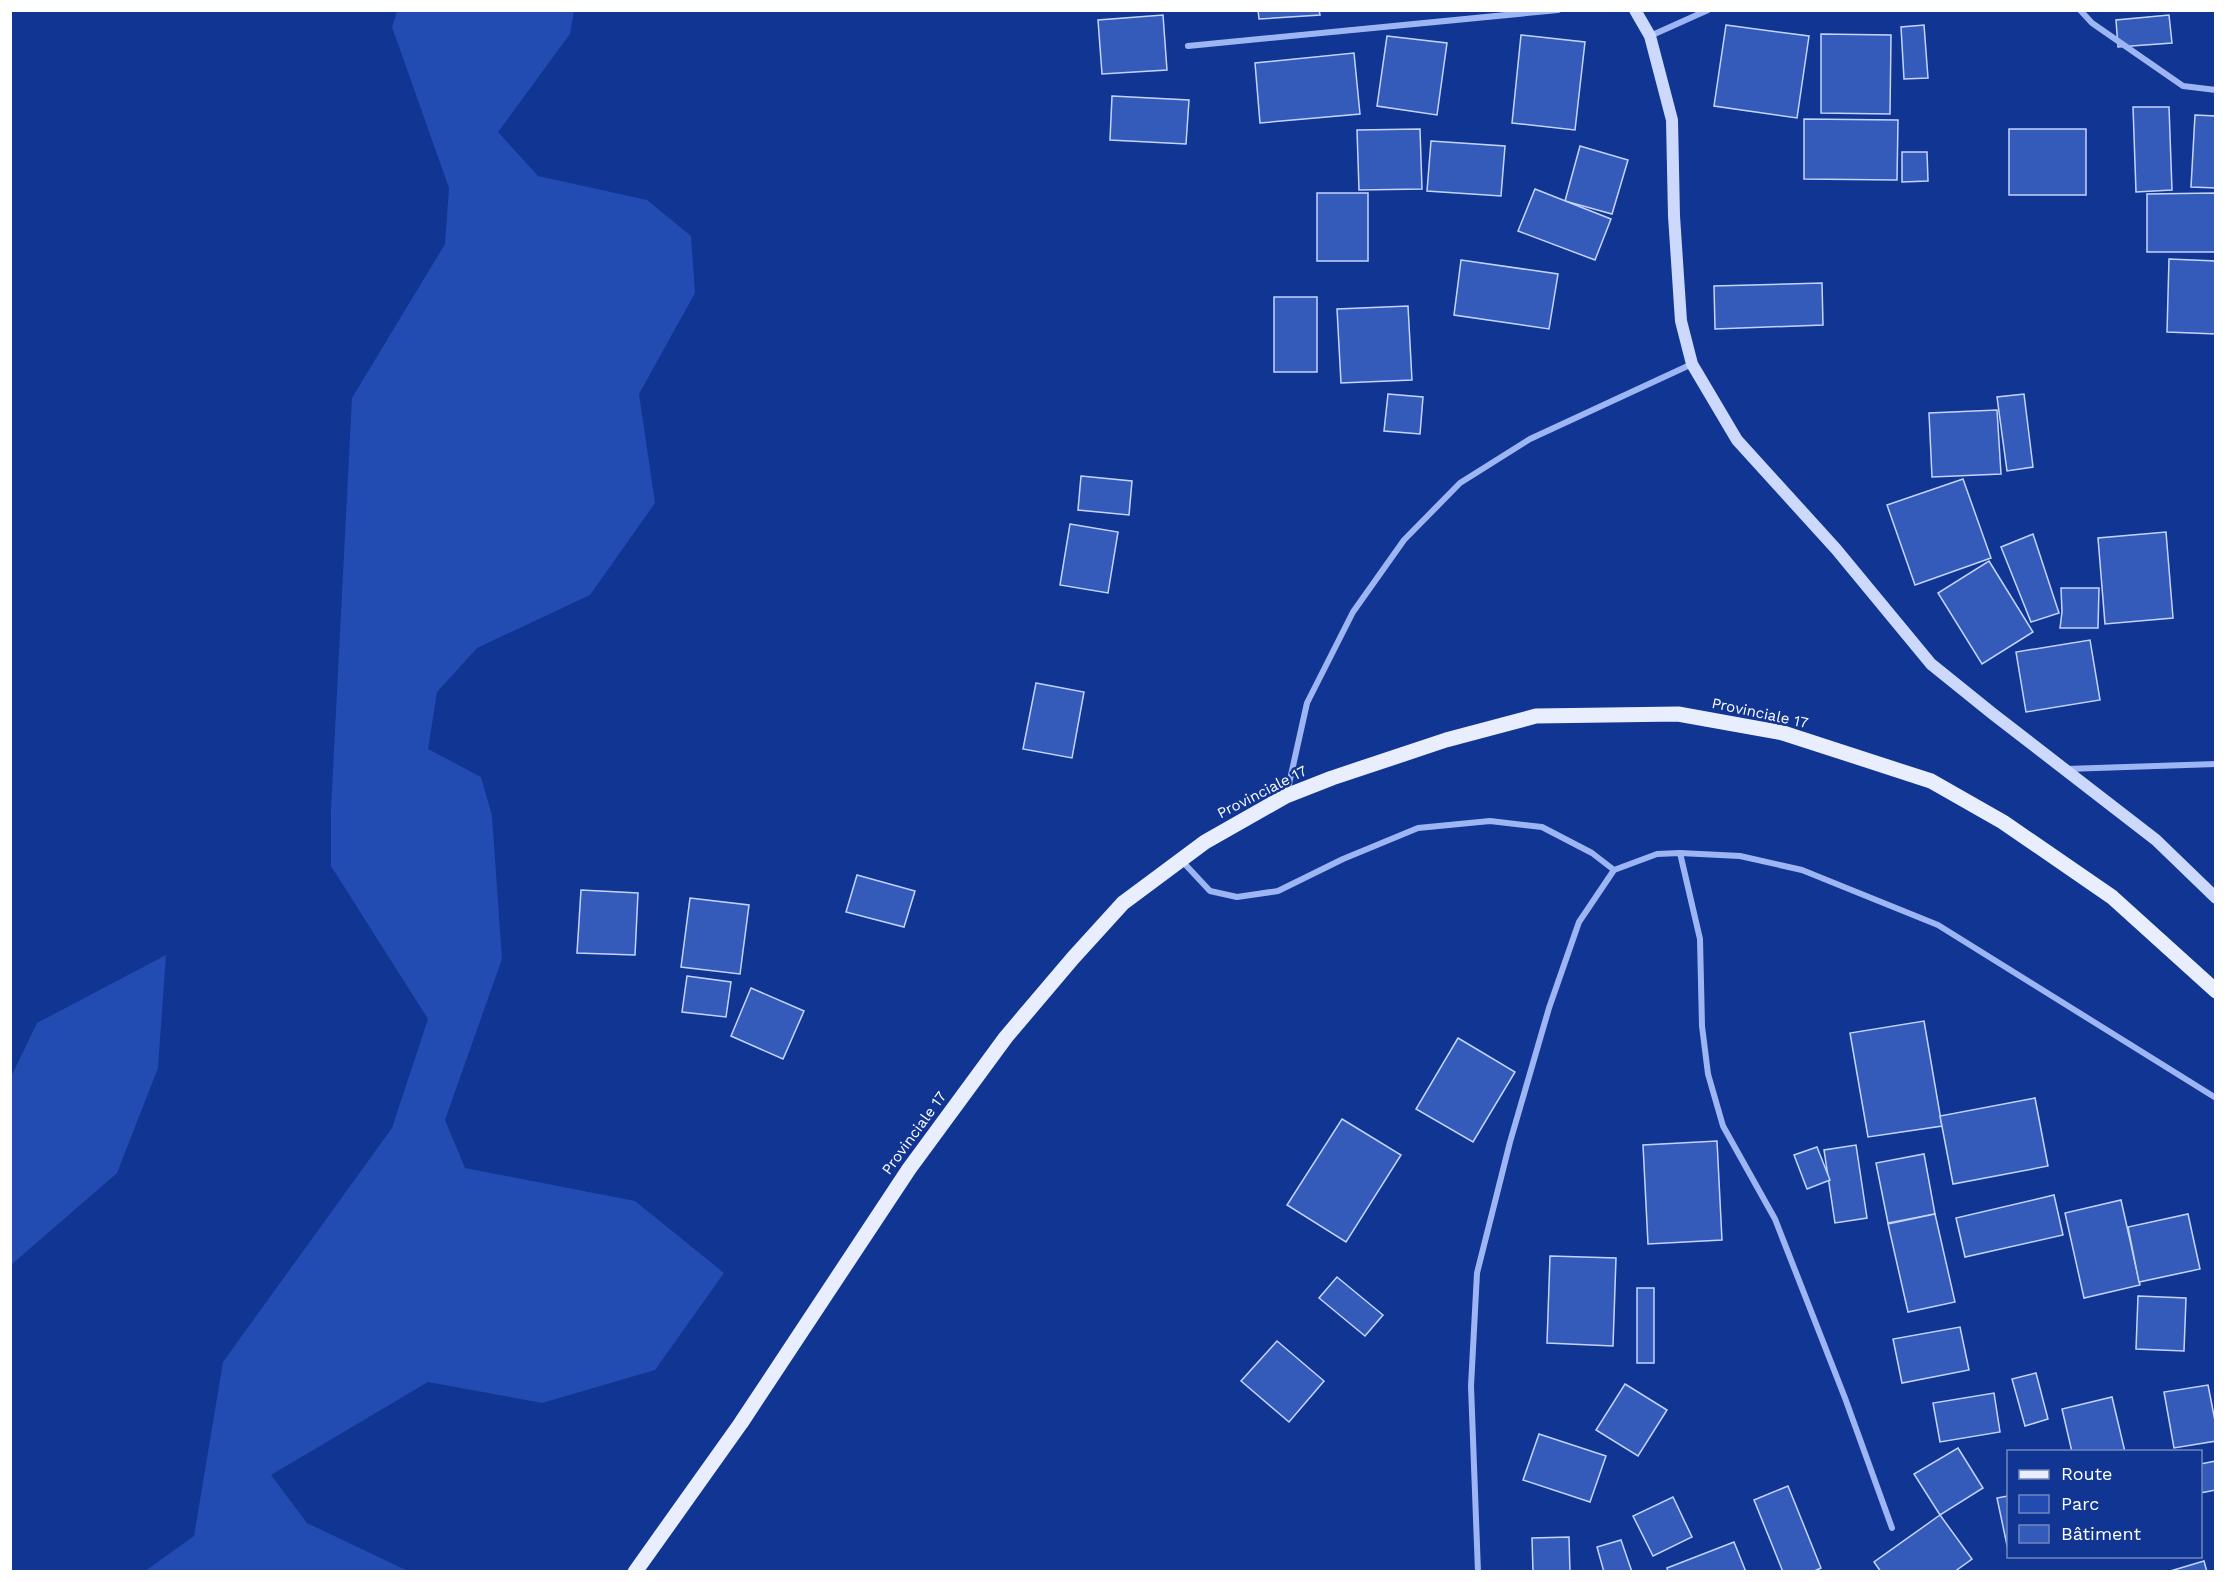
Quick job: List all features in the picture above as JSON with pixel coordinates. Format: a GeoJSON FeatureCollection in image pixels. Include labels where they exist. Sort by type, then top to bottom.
{"type":"FeatureCollection","features":[{"type":"Feature","properties":{"kind":"main road","name":"Provinciale 17"},"geometry":{"type":"LineString","coordinates":[[635,1572],[741,1423],[909,1169],[1006,1037],[1073,957],[1123,903],[1205,842],[1286,796],[1332,777],[1446,740],[1536,716],[1678,714],[1783,733],[1931,781],[2003,822],[2112,897],[2216,991]]}},
{"type":"Feature","properties":{"kind":"street"},"geometry":{"type":"LineString","coordinates":[[1188,46],[1558,10]]}},
{"type":"Feature","properties":{"kind":"street"},"geometry":{"type":"LineString","coordinates":[[1635,10],[1650,36],[1672,120],[1674,216],[1681,321],[1692,364],[1737,440],[1836,549],[1931,664],[2156,840],[2216,898]]}},
{"type":"Feature","properties":{"kind":"street"},"geometry":{"type":"LineString","coordinates":[[2080,10],[2092,23],[2184,86],[2216,90]]}},
{"type":"Feature","properties":{"kind":"street"},"geometry":{"type":"LineString","coordinates":[[1650,36],[1706,11]]}},
{"type":"Feature","properties":{"kind":"street"},"geometry":{"type":"LineString","coordinates":[[1286,796],[1307,703],[1353,612],[1404,540],[1460,483],[1530,439],[1692,364]]}},
{"type":"Feature","properties":{"kind":"street"},"geometry":{"type":"LineString","coordinates":[[2066,769],[2216,764]]}},
{"type":"Feature","properties":{"kind":"street"},"geometry":{"type":"LineString","coordinates":[[1182,860],[1210,891],[1237,897],[1278,891],[1343,859],[1418,828],[1490,821],[1542,827],[1592,854],[1614,870]]}},
{"type":"Feature","properties":{"kind":"street"},"geometry":{"type":"LineString","coordinates":[[1680,853],[1700,939],[1702,1026],[1708,1074],[1723,1126],[1775,1219],[1845,1398],[1892,1528]]}},
{"type":"Feature","properties":{"kind":"street"},"geometry":{"type":"LineString","coordinates":[[1478,1572],[1471,1386],[1477,1273],[1510,1142],[1549,1008],[1579,922],[1614,870],[1657,854],[1680,853],[1740,856],[1802,870],[1938,925],[2216,1098]]}},
{"type":"Feature","properties":{"kind":"green space"},"geometry":{"type":"Polygon","coordinates":[[[397,11],[574,11],[570,34],[498,132],[538,176],[647,200],[691,236],[695,293],[639,394],[655,503],[590,595],[477,648],[437,692],[428,749],[481,777],[492,816],[502,959],[445,1120],[465,1168],[635,1201],[724,1273],[655,1370],[542,1403],[428,1382],[271,1475],[307,1523],[408,1571],[145,1571],[194,1536],[223,1362],[392,1128],[428,1019],[331,866],[331,809],[352,398],[445,244],[449,188],[392,27],[397,11]]]}},
{"type":"Feature","properties":{"kind":"green space"},"geometry":{"type":"Polygon","coordinates":[[[166,955],[158,1068],[117,1173],[11,1265],[11,1077],[37,1023],[166,955]]]}},
{"type":"Feature","properties":{"kind":"building"},"geometry":{"type":"Polygon","coordinates":[[[1258,10],[1319,10],[1320,15],[1259,19],[1258,10]]]}},
{"type":"Feature","properties":{"kind":"building"},"geometry":{"type":"Polygon","coordinates":[[[1163,15],[1167,70],[1102,74],[1098,20],[1163,15]]]}},
{"type":"Feature","properties":{"kind":"building"},"geometry":{"type":"Polygon","coordinates":[[[2169,15],[2172,43],[2118,47],[2116,20],[2169,15]]]}},
{"type":"Feature","properties":{"kind":"building"},"geometry":{"type":"Polygon","coordinates":[[[1726,25],[1809,36],[1797,118],[1714,106],[1726,25]]]}},
{"type":"Feature","properties":{"kind":"building"},"geometry":{"type":"Polygon","coordinates":[[[1924,25],[1928,78],[1904,79],[1901,27],[1924,25]]]}},
{"type":"Feature","properties":{"kind":"building"},"geometry":{"type":"Polygon","coordinates":[[[1821,34],[1891,35],[1890,114],[1821,113],[1821,34]]]}},
{"type":"Feature","properties":{"kind":"building"},"geometry":{"type":"Polygon","coordinates":[[[1521,35],[1585,42],[1575,130],[1512,123],[1521,35]]]}},
{"type":"Feature","properties":{"kind":"building"},"geometry":{"type":"Polygon","coordinates":[[[1387,36],[1447,43],[1437,115],[1377,106],[1387,36]]]}},
{"type":"Feature","properties":{"kind":"building"},"geometry":{"type":"Polygon","coordinates":[[[1354,53],[1360,114],[1260,123],[1255,63],[1354,53]]]}},
{"type":"Feature","properties":{"kind":"building"},"geometry":{"type":"Polygon","coordinates":[[[1112,96],[1189,100],[1186,144],[1110,140],[1112,96]]]}},
{"type":"Feature","properties":{"kind":"building"},"geometry":{"type":"Polygon","coordinates":[[[2133,107],[2169,107],[2172,190],[2136,192],[2133,107]]]}},
{"type":"Feature","properties":{"kind":"building"},"geometry":{"type":"Polygon","coordinates":[[[2195,115],[2216,116],[2216,188],[2191,187],[2195,115]]]}},
{"type":"Feature","properties":{"kind":"building"},"geometry":{"type":"Polygon","coordinates":[[[1804,119],[1898,120],[1897,180],[1804,179],[1804,119]]]}},
{"type":"Feature","properties":{"kind":"building"},"geometry":{"type":"Polygon","coordinates":[[[1420,129],[1422,189],[1359,190],[1357,130],[1420,129]]]}},
{"type":"Feature","properties":{"kind":"building"},"geometry":{"type":"Polygon","coordinates":[[[2009,129],[2086,129],[2086,195],[2009,195],[2009,129]]]}},
{"type":"Feature","properties":{"kind":"building"},"geometry":{"type":"Polygon","coordinates":[[[1431,141],[1505,146],[1501,196],[1427,191],[1431,141]]]}},
{"type":"Feature","properties":{"kind":"building"},"geometry":{"type":"Polygon","coordinates":[[[1580,146],[1628,160],[1612,214],[1565,201],[1580,146]]]}},
{"type":"Feature","properties":{"kind":"building"},"geometry":{"type":"Polygon","coordinates":[[[1902,152],[1927,152],[1928,181],[1902,182],[1902,152]]]}},
{"type":"Feature","properties":{"kind":"building"},"geometry":{"type":"Polygon","coordinates":[[[1535,189],[1611,219],[1595,260],[1518,231],[1535,189]]]}},
{"type":"Feature","properties":{"kind":"building"},"geometry":{"type":"Polygon","coordinates":[[[1317,193],[1368,193],[1368,261],[1317,261],[1317,193]]]}},
{"type":"Feature","properties":{"kind":"building"},"geometry":{"type":"Polygon","coordinates":[[[2215,193],[2215,252],[2147,252],[2147,194],[2215,193]]]}},
{"type":"Feature","properties":{"kind":"building"},"geometry":{"type":"Polygon","coordinates":[[[2169,259],[2216,261],[2216,334],[2167,332],[2169,259]]]}},
{"type":"Feature","properties":{"kind":"building"},"geometry":{"type":"Polygon","coordinates":[[[1461,260],[1558,274],[1549,329],[1454,315],[1461,260]]]}},
{"type":"Feature","properties":{"kind":"building"},"geometry":{"type":"Polygon","coordinates":[[[1822,283],[1823,325],[1715,329],[1714,286],[1822,283]]]}},
{"type":"Feature","properties":{"kind":"building"},"geometry":{"type":"Polygon","coordinates":[[[1274,297],[1317,297],[1317,372],[1274,372],[1274,297]]]}},
{"type":"Feature","properties":{"kind":"building"},"geometry":{"type":"Polygon","coordinates":[[[1408,306],[1412,380],[1341,383],[1337,309],[1408,306]]]}},
{"type":"Feature","properties":{"kind":"building"},"geometry":{"type":"Polygon","coordinates":[[[1388,394],[1423,397],[1420,434],[1384,431],[1388,394]]]}},
{"type":"Feature","properties":{"kind":"building"},"geometry":{"type":"Polygon","coordinates":[[[2024,394],[2033,467],[2007,471],[1997,397],[2024,394]]]}},
{"type":"Feature","properties":{"kind":"building"},"geometry":{"type":"Polygon","coordinates":[[[1997,410],[2001,474],[1932,477],[1929,413],[1997,410]]]}},
{"type":"Feature","properties":{"kind":"building"},"geometry":{"type":"Polygon","coordinates":[[[1081,476],[1132,481],[1129,515],[1078,510],[1081,476]]]}},
{"type":"Feature","properties":{"kind":"building"},"geometry":{"type":"Polygon","coordinates":[[[1963,479],[1991,558],[1915,585],[1887,505],[1963,479]]]}},
{"type":"Feature","properties":{"kind":"building"},"geometry":{"type":"Polygon","coordinates":[[[1070,524],[1118,532],[1108,593],[1060,585],[1070,524]]]}},
{"type":"Feature","properties":{"kind":"building"},"geometry":{"type":"Polygon","coordinates":[[[2166,532],[2173,618],[2105,624],[2098,538],[2166,532]]]}},
{"type":"Feature","properties":{"kind":"building"},"geometry":{"type":"Polygon","coordinates":[[[2033,534],[2059,613],[2031,622],[2001,547],[2033,534]]]}},
{"type":"Feature","properties":{"kind":"building"},"geometry":{"type":"Polygon","coordinates":[[[1989,561],[2033,632],[1982,664],[1938,593],[1989,561]]]}},
{"type":"Feature","properties":{"kind":"building"},"geometry":{"type":"Polygon","coordinates":[[[2061,588],[2099,588],[2098,628],[2060,628],[2061,588]]]}},
{"type":"Feature","properties":{"kind":"building"},"geometry":{"type":"Polygon","coordinates":[[[2090,640],[2100,700],[2026,712],[2016,652],[2090,640]]]}},
{"type":"Feature","properties":{"kind":"building"},"geometry":{"type":"Polygon","coordinates":[[[1036,683],[1084,692],[1072,758],[1023,749],[1036,683]]]}},
{"type":"Feature","properties":{"kind":"building"},"geometry":{"type":"Polygon","coordinates":[[[857,875],[915,891],[904,927],[846,912],[857,875]]]}},
{"type":"Feature","properties":{"kind":"building"},"geometry":{"type":"Polygon","coordinates":[[[581,890],[638,893],[635,955],[577,953],[581,890]]]}},
{"type":"Feature","properties":{"kind":"building"},"geometry":{"type":"Polygon","coordinates":[[[690,898],[749,905],[740,974],[681,967],[690,898]]]}},
{"type":"Feature","properties":{"kind":"building"},"geometry":{"type":"Polygon","coordinates":[[[687,976],[731,982],[726,1017],[682,1012],[687,976]]]}},
{"type":"Feature","properties":{"kind":"building"},"geometry":{"type":"Polygon","coordinates":[[[751,988],[804,1011],[783,1059],[731,1036],[751,988]]]}},
{"type":"Feature","properties":{"kind":"building"},"geometry":{"type":"Polygon","coordinates":[[[1924,1021],[1942,1126],[1868,1137],[1850,1033],[1924,1021]]]}},
{"type":"Feature","properties":{"kind":"building"},"geometry":{"type":"Polygon","coordinates":[[[1458,1038],[1515,1072],[1473,1142],[1416,1109],[1458,1038]]]}},
{"type":"Feature","properties":{"kind":"building"},"geometry":{"type":"Polygon","coordinates":[[[2035,1098],[2048,1166],[1953,1184],[1940,1116],[2035,1098]]]}},
{"type":"Feature","properties":{"kind":"building"},"geometry":{"type":"Polygon","coordinates":[[[1342,1119],[1401,1155],[1346,1242],[1287,1205],[1342,1119]]]}},
{"type":"Feature","properties":{"kind":"building"},"geometry":{"type":"Polygon","coordinates":[[[1717,1141],[1722,1240],[1648,1244],[1643,1145],[1717,1141]]]}},
{"type":"Feature","properties":{"kind":"building"},"geometry":{"type":"Polygon","coordinates":[[[1856,1145],[1867,1218],[1835,1223],[1824,1150],[1856,1145]]]}},
{"type":"Feature","properties":{"kind":"building"},"geometry":{"type":"Polygon","coordinates":[[[1817,1147],[1830,1180],[1807,1189],[1794,1155],[1817,1147]]]}},
{"type":"Feature","properties":{"kind":"building"},"geometry":{"type":"Polygon","coordinates":[[[1924,1154],[1935,1214],[1888,1223],[1876,1163],[1924,1154]]]}},
{"type":"Feature","properties":{"kind":"building"},"geometry":{"type":"Polygon","coordinates":[[[2054,1195],[2063,1235],[1965,1257],[1956,1218],[2054,1195]]]}},
{"type":"Feature","properties":{"kind":"building"},"geometry":{"type":"Polygon","coordinates":[[[2121,1200],[2140,1285],[2084,1298],[2065,1213],[2121,1200]]]}},
{"type":"Feature","properties":{"kind":"building"},"geometry":{"type":"Polygon","coordinates":[[[1935,1214],[1955,1302],[1908,1312],[1888,1224],[1935,1214]]]}},
{"type":"Feature","properties":{"kind":"building"},"geometry":{"type":"Polygon","coordinates":[[[2188,1214],[2200,1269],[2139,1282],[2128,1227],[2188,1214]]]}},
{"type":"Feature","properties":{"kind":"building"},"geometry":{"type":"Polygon","coordinates":[[[1550,1256],[1616,1258],[1613,1346],[1547,1343],[1550,1256]]]}},
{"type":"Feature","properties":{"kind":"building"},"geometry":{"type":"Polygon","coordinates":[[[1337,1277],[1383,1315],[1365,1336],[1319,1298],[1337,1277]]]}},
{"type":"Feature","properties":{"kind":"building"},"geometry":{"type":"Polygon","coordinates":[[[1637,1288],[1654,1288],[1654,1363],[1637,1363],[1637,1288]]]}},
{"type":"Feature","properties":{"kind":"building"},"geometry":{"type":"Polygon","coordinates":[[[2138,1296],[2186,1298],[2184,1351],[2136,1349],[2138,1296]]]}},
{"type":"Feature","properties":{"kind":"building"},"geometry":{"type":"Polygon","coordinates":[[[1960,1327],[1969,1370],[1902,1383],[1893,1339],[1960,1327]]]}},
{"type":"Feature","properties":{"kind":"building"},"geometry":{"type":"Polygon","coordinates":[[[1277,1341],[1324,1381],[1289,1422],[1241,1381],[1277,1341]]]}},
{"type":"Feature","properties":{"kind":"building"},"geometry":{"type":"Polygon","coordinates":[[[2036,1373],[2048,1419],[2025,1426],[2012,1379],[2036,1373]]]}},
{"type":"Feature","properties":{"kind":"building"},"geometry":{"type":"Polygon","coordinates":[[[1625,1384],[1667,1410],[1638,1456],[1596,1430],[1625,1384]]]}},
{"type":"Feature","properties":{"kind":"building"},"geometry":{"type":"Polygon","coordinates":[[[2208,1385],[2216,1426],[2216,1441],[2174,1448],[2164,1392],[2208,1385]]]}},
{"type":"Feature","properties":{"kind":"building"},"geometry":{"type":"Polygon","coordinates":[[[1994,1393],[2000,1432],[1940,1442],[1933,1403],[1994,1393]]]}},
{"type":"Feature","properties":{"kind":"building"},"geometry":{"type":"Polygon","coordinates":[[[2112,1397],[2125,1450],[2072,1450],[2062,1409],[2112,1397]]]}},
{"type":"Feature","properties":{"kind":"building"},"geometry":{"type":"Polygon","coordinates":[[[1539,1434],[1606,1456],[1590,1502],[1523,1480],[1539,1434]]]}},
{"type":"Feature","properties":{"kind":"building"},"geometry":{"type":"Polygon","coordinates":[[[1958,1448],[1983,1488],[1940,1515],[1914,1474],[1958,1448]]]}},
{"type":"Feature","properties":{"kind":"building"},"geometry":{"type":"Polygon","coordinates":[[[2216,1461],[2216,1490],[2202,1493],[2202,1464],[2216,1461]]]}},
{"type":"Feature","properties":{"kind":"building"},"geometry":{"type":"Polygon","coordinates":[[[1788,1486],[1821,1568],[1812,1572],[1783,1572],[1754,1500],[1788,1486]]]}},
{"type":"Feature","properties":{"kind":"building"},"geometry":{"type":"Polygon","coordinates":[[[2007,1496],[2007,1545],[1997,1498],[2007,1496]]]}},
{"type":"Feature","properties":{"kind":"building"},"geometry":{"type":"Polygon","coordinates":[[[1673,1497],[1692,1537],[1653,1556],[1633,1516],[1673,1497]]]}},
{"type":"Feature","properties":{"kind":"building"},"geometry":{"type":"Polygon","coordinates":[[[1940,1515],[1972,1559],[1954,1572],[1881,1572],[1874,1562],[1940,1515]]]}},
{"type":"Feature","properties":{"kind":"building"},"geometry":{"type":"Polygon","coordinates":[[[1569,1537],[1570,1572],[1533,1572],[1532,1538],[1569,1537]]]}},
{"type":"Feature","properties":{"kind":"building"},"geometry":{"type":"Polygon","coordinates":[[[1621,1540],[1632,1572],[1604,1572],[1597,1547],[1621,1540]]]}},
{"type":"Feature","properties":{"kind":"building"},"geometry":{"type":"Polygon","coordinates":[[[1734,1542],[1746,1572],[1668,1572],[1667,1568],[1734,1542]]]}},
{"type":"Feature","properties":{"kind":"building"},"geometry":{"type":"Polygon","coordinates":[[[2204,1561],[2207,1572],[2167,1572],[2204,1561]]]}}]}
